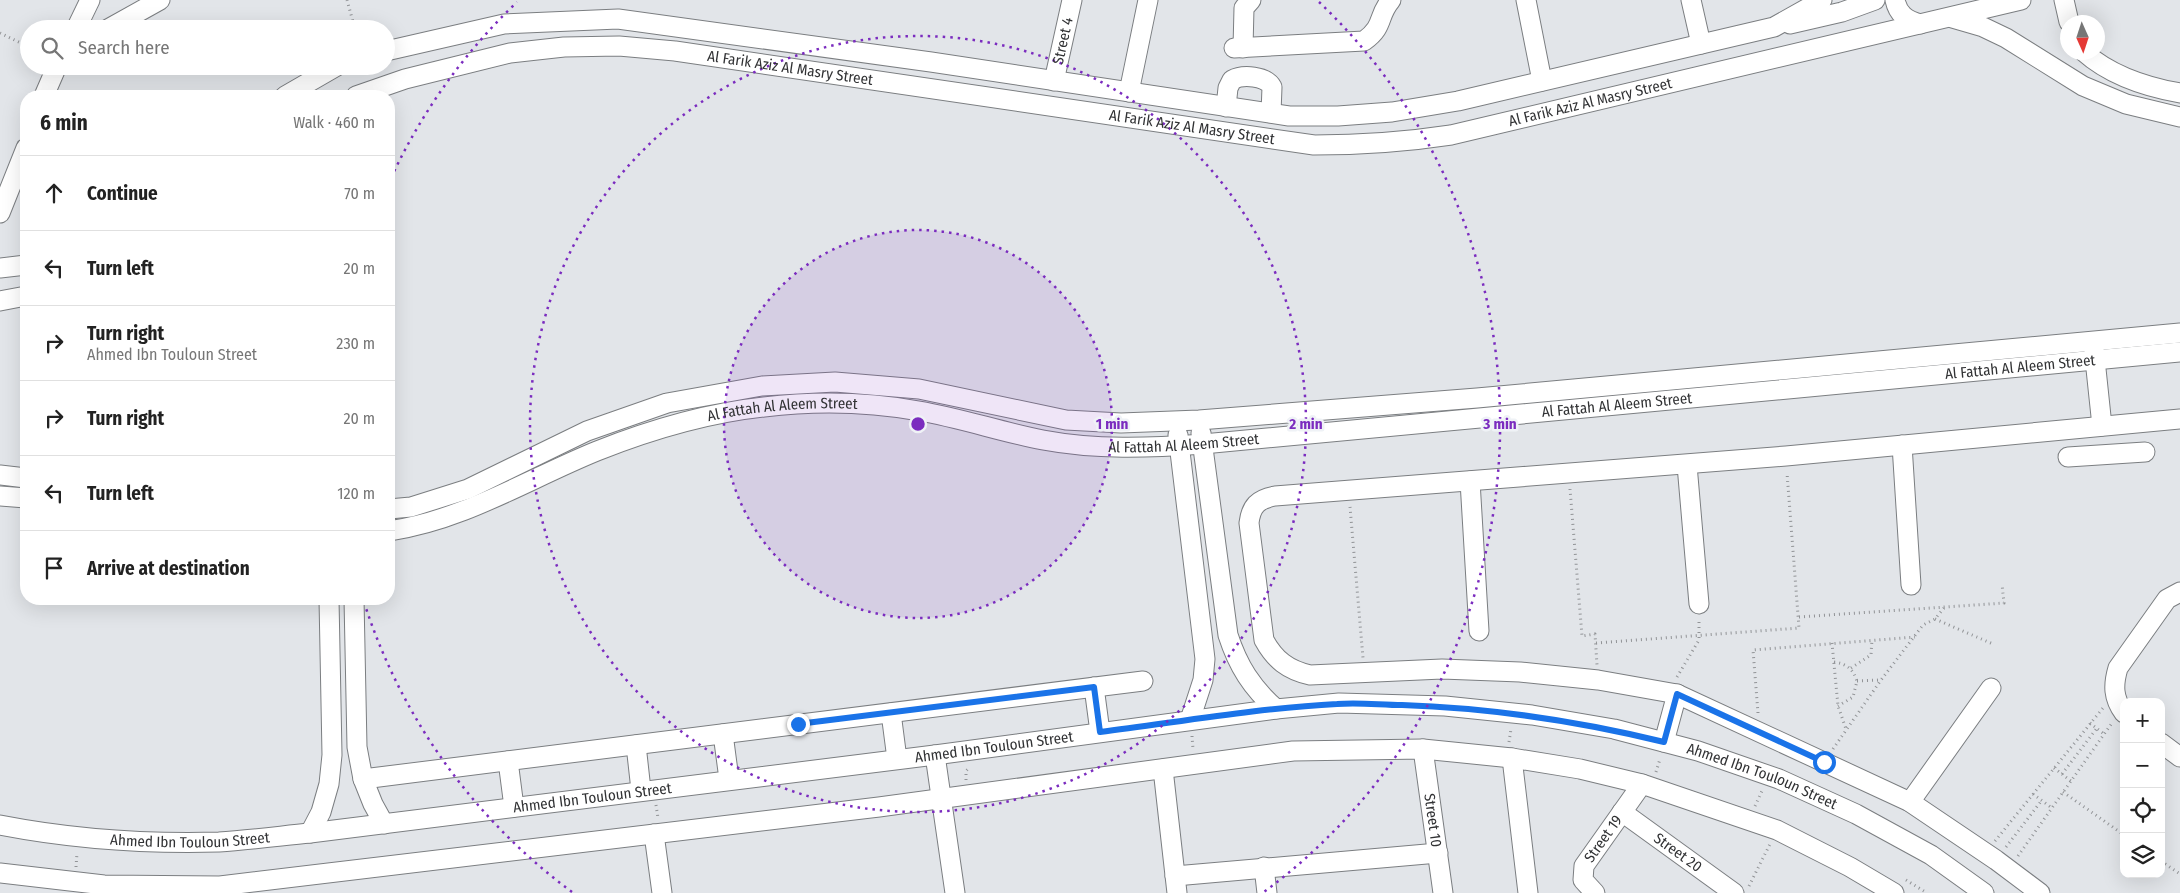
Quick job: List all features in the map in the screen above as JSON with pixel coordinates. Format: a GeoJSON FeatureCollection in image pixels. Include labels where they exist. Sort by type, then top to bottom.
{"type":"FeatureCollection","features":[{"type":"Feature","properties":{"kind":"street"},"geometry":{"type":"LineString","coordinates":[[80,20],[90,0]]}},
{"type":"Feature","properties":{"kind":"street","name":"Street 4"},"geometry":{"type":"LineString","coordinates":[[1054,81],[1072,0]]}},
{"type":"Feature","properties":{"kind":"street"},"geometry":{"type":"LineString","coordinates":[[1129,92],[1148,0]]}},
{"type":"Feature","properties":{"kind":"street"},"geometry":{"type":"LineString","coordinates":[[1251,0],[1244,8],[1239,48],[1364,41],[1375,33],[1381,23],[1384,8],[1391,0]]}},
{"type":"Feature","properties":{"kind":"street"},"geometry":{"type":"LineString","coordinates":[[1526,0],[1542,81]]}},
{"type":"Feature","properties":{"kind":"street"},"geometry":{"type":"LineString","coordinates":[[1691,0],[1702,44]]}},
{"type":"Feature","properties":{"kind":"street","name":"Al Farik Aziz Al Masry Street"},"geometry":{"type":"LineString","coordinates":[[395,49],[504,24],[618,19],[869,53],[1289,116],[1338,116],[1392,112],[1458,101],[1774,27],[1822,0]]}},
{"type":"Feature","properties":{"kind":"street"},"geometry":{"type":"LineString","coordinates":[[1774,27],[1833,15],[1875,0]]}},
{"type":"Feature","properties":{"kind":"street"},"geometry":{"type":"LineString","coordinates":[[1896,0],[1900,13],[1908,21],[1920,24]]}},
{"type":"Feature","properties":{"kind":"street","name":"Al Farik Aziz Al Masry Street"},"geometry":{"type":"LineString","coordinates":[[373,90],[405,79],[510,53],[564,47],[618,46],[675,51],[1314,145],[1354,145],[1404,142],[1451,135],[2021,0]]}},
{"type":"Feature","properties":{"kind":"street"},"geometry":{"type":"LineString","coordinates":[[2064,0],[2067,15]]}},
{"type":"Feature","properties":{"kind":"street"},"geometry":{"type":"LineString","coordinates":[[122,20],[150,2]]}},
{"type":"Feature","properties":{"kind":"street"},"geometry":{"type":"LineString","coordinates":[[1951,18],[1983,27],[2006,38],[2083,86],[2126,104],[2180,117]]}},
{"type":"Feature","properties":{"kind":"street"},"geometry":{"type":"LineString","coordinates":[[816,72],[822,59],[820,46]]}},
{"type":"Feature","properties":{"kind":"street"},"geometry":{"type":"LineString","coordinates":[[866,79],[863,66],[869,53]]}},
{"type":"Feature","properties":{"kind":"street"},"geometry":{"type":"LineString","coordinates":[[2094,60],[2131,80],[2180,93]]}},
{"type":"Feature","properties":{"kind":"street"},"geometry":{"type":"LineString","coordinates":[[47,90],[54,75]]}},
{"type":"Feature","properties":{"kind":"street"},"geometry":{"type":"LineString","coordinates":[[295,90],[321,75]]}},
{"type":"Feature","properties":{"kind":"street"},"geometry":{"type":"LineString","coordinates":[[1226,107],[1228,88],[1232,80],[1242,76],[1266,80],[1272,87],[1271,113]]}},
{"type":"Feature","properties":{"kind":"street"},"geometry":{"type":"LineString","coordinates":[[0,213],[20,171]]}},
{"type":"Feature","properties":{"kind":"street"},"geometry":{"type":"LineString","coordinates":[[0,268],[20,266]]}},
{"type":"Feature","properties":{"kind":"street"},"geometry":{"type":"LineString","coordinates":[[0,301],[20,297]]}},
{"type":"Feature","properties":{"kind":"street","name":"Al Fattah Al Aleem Street"},"geometry":{"type":"LineString","coordinates":[[395,509],[411,507],[468,489],[587,431],[667,403],[762,386],[835,382],[919,389],[1066,420],[1121,424],[1199,420],[1497,396],[2180,333]]}},
{"type":"Feature","properties":{"kind":"street"},"geometry":{"type":"LineString","coordinates":[[2094,341],[2104,425],[2122,453]]}},
{"type":"Feature","properties":{"kind":"street","name":"Al Fattah Al Aleem Street"},"geometry":{"type":"LineString","coordinates":[[395,530],[463,513],[597,452],[674,424],[763,407],[837,404],[919,411],[1043,440],[1088,446],[1134,448],[1202,444],[2180,352]]}},
{"type":"Feature","properties":{"kind":"street"},"geometry":{"type":"LineString","coordinates":[[762,386],[763,407]]}},
{"type":"Feature","properties":{"kind":"street"},"geometry":{"type":"LineString","coordinates":[[2040,893],[2009,869],[1910,802],[1672,693],[1598,680],[1520,672],[1452,669],[1364,671],[1310,675],[1295,671],[1282,664],[1271,653],[1264,640],[1248,523],[1250,512],[1255,503],[1264,498],[1470,480],[1687,465],[2180,419]]}},
{"type":"Feature","properties":{"kind":"street"},"geometry":{"type":"LineString","coordinates":[[1199,420],[1228,635],[1234,655],[1250,682],[1259,694],[1276,709]]}},
{"type":"Feature","properties":{"kind":"street"},"geometry":{"type":"LineString","coordinates":[[1176,421],[1205,659],[1203,680],[1190,720]]}},
{"type":"Feature","properties":{"kind":"street"},"geometry":{"type":"LineString","coordinates":[[2090,455],[2104,425]]}},
{"type":"Feature","properties":{"kind":"street"},"geometry":{"type":"LineString","coordinates":[[1902,445],[1911,585]]}},
{"type":"Feature","properties":{"kind":"street"},"geometry":{"type":"LineString","coordinates":[[2068,457],[2145,452]]}},
{"type":"Feature","properties":{"kind":"street"},"geometry":{"type":"LineString","coordinates":[[1687,465],[1699,604]]}},
{"type":"Feature","properties":{"kind":"street"},"geometry":{"type":"LineString","coordinates":[[0,475],[20,477]]}},
{"type":"Feature","properties":{"kind":"street"},"geometry":{"type":"LineString","coordinates":[[1470,480],[1479,631]]}},
{"type":"Feature","properties":{"kind":"street"},"geometry":{"type":"LineString","coordinates":[[0,496],[20,498]]}},
{"type":"Feature","properties":{"kind":"street"},"geometry":{"type":"LineString","coordinates":[[1187,510],[1199,496],[1209,498]]}},
{"type":"Feature","properties":{"kind":"street"},"geometry":{"type":"LineString","coordinates":[[2120,706],[2114,680],[2118,668],[2167,599],[2180,592]]}},
{"type":"Feature","properties":{"kind":"street"},"geometry":{"type":"LineString","coordinates":[[310,833],[320,812],[329,784],[332,755],[328,605]]}},
{"type":"Feature","properties":{"kind":"street"},"geometry":{"type":"LineString","coordinates":[[354,605],[357,747],[363,779],[373,804],[384,824]]}},
{"type":"Feature","properties":{"kind":"street"},"geometry":{"type":"LineString","coordinates":[[1205,659],[1220,662],[1234,655]]}},
{"type":"Feature","properties":{"kind":"street"},"geometry":{"type":"LineString","coordinates":[[363,779],[1144,681]]}},
{"type":"Feature","properties":{"kind":"street"},"geometry":{"type":"LineString","coordinates":[[1094,687],[1100,732]]}},
{"type":"Feature","properties":{"kind":"street"},"geometry":{"type":"LineString","coordinates":[[1910,802],[1991,688]]}},
{"type":"Feature","properties":{"kind":"street"},"geometry":{"type":"LineString","coordinates":[[1664,742],[1672,693]]}},
{"type":"Feature","properties":{"kind":"street","name":"Ahmed Ibn Touloun Street"},"geometry":{"type":"LineString","coordinates":[[0,825],[40,833],[130,842],[220,842],[384,824],[1276,709],[1340,704],[1445,706],[1513,713],[1605,728],[1698,751],[1768,776],[1856,814],[1931,856],[1984,893]]}},
{"type":"Feature","properties":{"kind":"street"},"geometry":{"type":"LineString","coordinates":[[891,713],[897,759]]}},
{"type":"Feature","properties":{"kind":"street"},"geometry":{"type":"LineString","coordinates":[[723,734],[729,779]]}},
{"type":"Feature","properties":{"kind":"street"},"geometry":{"type":"LineString","coordinates":[[636,745],[648,789]]}},
{"type":"Feature","properties":{"kind":"street"},"geometry":{"type":"LineString","coordinates":[[2165,746],[2180,757]]}},
{"type":"Feature","properties":{"kind":"street"},"geometry":{"type":"LineString","coordinates":[[1509,749],[1528,893]]}},
{"type":"Feature","properties":{"kind":"street"},"geometry":{"type":"LineString","coordinates":[[0,873],[75,882],[162,887],[317,884],[657,834],[942,799],[1293,751],[1509,749],[1580,769],[1653,778],[1751,809],[1777,830],[1850,867],[1898,885]]}},
{"type":"Feature","properties":{"kind":"street","name":"Street 10"},"geometry":{"type":"LineString","coordinates":[[1422,750],[1443,893]]}},
{"type":"Feature","properties":{"kind":"street"},"geometry":{"type":"LineString","coordinates":[[935,754],[955,893]]}},
{"type":"Feature","properties":{"kind":"street"},"geometry":{"type":"LineString","coordinates":[[508,761],[514,807]]}},
{"type":"Feature","properties":{"kind":"street"},"geometry":{"type":"LineString","coordinates":[[1163,769],[1176,884],[1264,867],[1438,852]]}},
{"type":"Feature","properties":{"kind":"street","name":"Street 19"},"geometry":{"type":"LineString","coordinates":[[1595,893],[1585,884],[1582,870],[1622,812],[1653,778]]}},
{"type":"Feature","properties":{"kind":"street","name":"Street 20"},"geometry":{"type":"LineString","coordinates":[[1622,812],[1734,893]]}},
{"type":"Feature","properties":{"kind":"street"},"geometry":{"type":"LineString","coordinates":[[657,834],[662,893]]}},
{"type":"Feature","properties":{"kind":"street"},"geometry":{"type":"LineString","coordinates":[[1264,867],[1267,893]]}},
{"type":"Feature","properties":{"kind":"path"},"geometry":{"type":"LineString","coordinates":[[347,0],[353,20]]}},
{"type":"Feature","properties":{"kind":"path"},"geometry":{"type":"LineString","coordinates":[[0,33],[20,42]]}},
{"type":"Feature","properties":{"kind":"path"},"geometry":{"type":"LineString","coordinates":[[1596,643],[1799,628],[1786,456]]}},
{"type":"Feature","properties":{"kind":"path"},"geometry":{"type":"LineString","coordinates":[[1568,473],[1582,636],[1596,634],[1598,680]]}},
{"type":"Feature","properties":{"kind":"path"},"geometry":{"type":"LineString","coordinates":[[1349,490],[1364,671]]}},
{"type":"Feature","properties":{"kind":"path"},"geometry":{"type":"LineString","coordinates":[[1799,618],[2004,603],[2002,584]]}},
{"type":"Feature","properties":{"kind":"path"},"geometry":{"type":"LineString","coordinates":[[1672,693],[1700,636],[1699,604]]}},
{"type":"Feature","properties":{"kind":"path"},"geometry":{"type":"LineString","coordinates":[[1824,762],[1881,680],[1923,625],[1935,619],[1944,607]]}},
{"type":"Feature","properties":{"kind":"path"},"geometry":{"type":"LineString","coordinates":[[1935,619],[1993,644]]}},
{"type":"Feature","properties":{"kind":"path"},"geometry":{"type":"LineString","coordinates":[[1760,732],[1753,650],[1915,637]]}},
{"type":"Feature","properties":{"kind":"path"},"geometry":{"type":"LineString","coordinates":[[1851,668],[1871,655],[1872,639]]}},
{"type":"Feature","properties":{"kind":"path"},"geometry":{"type":"LineString","coordinates":[[1832,643],[1838,706],[1846,729]]}},
{"type":"Feature","properties":{"kind":"path"},"geometry":{"type":"LineString","coordinates":[[1834,662],[1843,663],[1851,668],[1857,681],[1853,697],[1838,706]]}},
{"type":"Feature","properties":{"kind":"path"},"geometry":{"type":"LineString","coordinates":[[1857,681],[1881,680]]}},
{"type":"Feature","properties":{"kind":"path"},"geometry":{"type":"LineString","coordinates":[[2042,800],[2004,850],[1993,843],[2090,722],[2120,706]]}},
{"type":"Feature","properties":{"kind":"path"},"geometry":{"type":"LineString","coordinates":[[2009,869],[2104,734],[2120,706]]}},
{"type":"Feature","properties":{"kind":"path"},"geometry":{"type":"LineString","coordinates":[[1509,749],[1513,713]]}},
{"type":"Feature","properties":{"kind":"path"},"geometry":{"type":"LineString","coordinates":[[1190,720],[1195,765]]}},
{"type":"Feature","properties":{"kind":"path"},"geometry":{"type":"LineString","coordinates":[[2090,722],[2104,734]]}},
{"type":"Feature","properties":{"kind":"path"},"geometry":{"type":"LineString","coordinates":[[2062,774],[2097,728]]}},
{"type":"Feature","properties":{"kind":"path"},"geometry":{"type":"LineString","coordinates":[[1653,778],[1664,742]]}},
{"type":"Feature","properties":{"kind":"path"},"geometry":{"type":"LineString","coordinates":[[2054,768],[2071,781]]}},
{"type":"Feature","properties":{"kind":"path"},"geometry":{"type":"LineString","coordinates":[[1751,809],[1768,776]]}},
{"type":"Feature","properties":{"kind":"path"},"geometry":{"type":"LineString","coordinates":[[648,789],[657,834]]}},
{"type":"Feature","properties":{"kind":"path"},"geometry":{"type":"LineString","coordinates":[[2063,792],[2121,833]]}},
{"type":"Feature","properties":{"kind":"path"},"geometry":{"type":"LineString","coordinates":[[2033,794],[2052,808]]}},
{"type":"Feature","properties":{"kind":"path"},"geometry":{"type":"LineString","coordinates":[[1751,809],[1764,808]]}},
{"type":"Feature","properties":{"kind":"path"},"geometry":{"type":"LineString","coordinates":[[1746,893],[1777,830]]}},
{"type":"Feature","properties":{"kind":"path"},"geometry":{"type":"LineString","coordinates":[[75,882],[78,837]]}},
{"type":"Feature","properties":{"kind":"path"},"geometry":{"type":"LineString","coordinates":[[2165,864],[2180,874]]}},
{"type":"Feature","properties":{"kind":"path"},"geometry":{"type":"LineString","coordinates":[[1898,885],[1927,893]]}},
{"type":"Feature","properties":{"kind":"route"},"geometry":{"type":"LineString","coordinates":[[798,724],[1094,687],[1100,732],[1276,709],[1340,704],[1445,706],[1532,715],[1614,730],[1664,742],[1677,694],[1824,762]]}}]}
